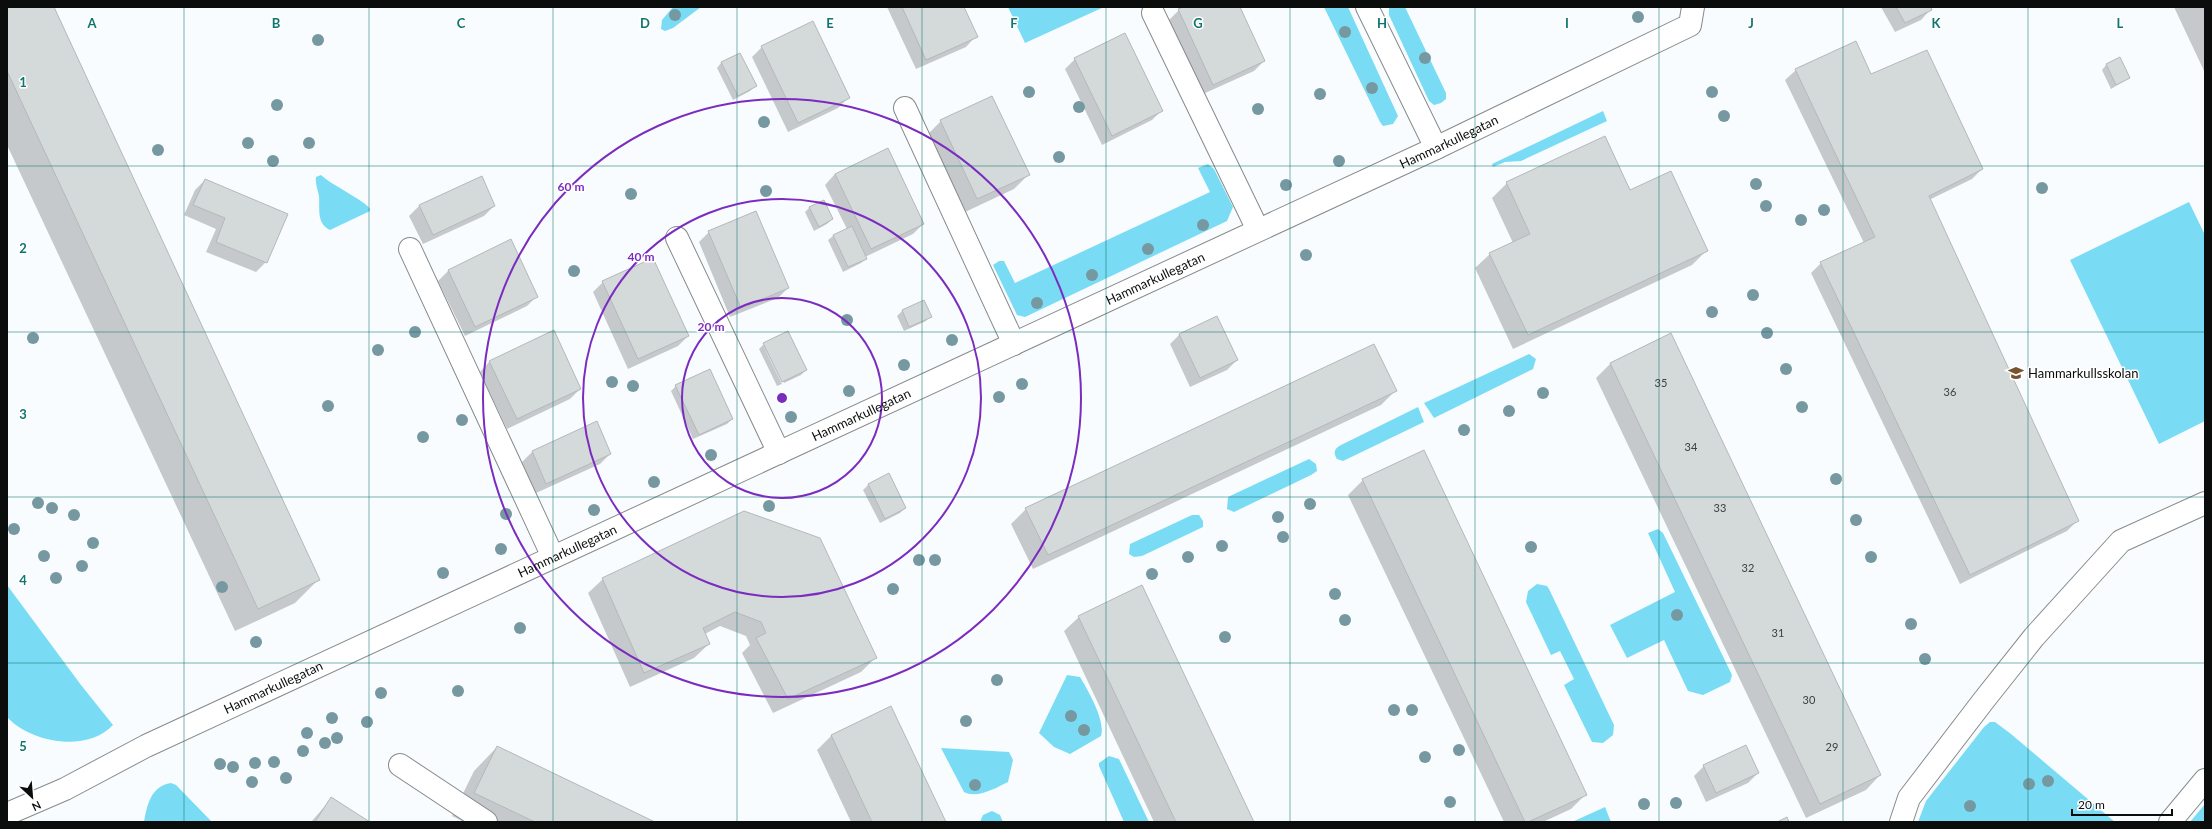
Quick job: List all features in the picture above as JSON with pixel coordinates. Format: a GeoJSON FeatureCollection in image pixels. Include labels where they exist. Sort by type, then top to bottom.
{"type":"FeatureCollection","features":[{"type":"Feature","properties":{"kind":"street"},"geometry":{"type":"LineString","coordinates":[[1367,7],[1436,148]]}},
{"type":"Feature","properties":{"kind":"street","name":"Hammarkullegatan"},"geometry":{"type":"LineString","coordinates":[[14,811],[65,789],[146,746],[1436,148],[1690,25],[1693,7]]}},
{"type":"Feature","properties":{"kind":"street"},"geometry":{"type":"LineString","coordinates":[[1152,12],[1258,230]]}},
{"type":"Feature","properties":{"kind":"street"},"geometry":{"type":"LineString","coordinates":[[904,108],[1014,344]]}},
{"type":"Feature","properties":{"kind":"street"},"geometry":{"type":"LineString","coordinates":[[678,238],[779,453]]}},
{"type":"Feature","properties":{"kind":"street"},"geometry":{"type":"LineString","coordinates":[[410,249],[553,557]]}},
{"type":"Feature","properties":{"kind":"street"},"geometry":{"type":"LineString","coordinates":[[1901,822],[1909,798],[1984,700],[2034,638],[2121,541],[2205,502]]}},
{"type":"Feature","properties":{"kind":"street"},"geometry":{"type":"LineString","coordinates":[[400,765],[486,822]]}},
{"type":"Feature","properties":{"kind":"street"},"geometry":{"type":"LineString","coordinates":[[2170,822],[2205,780]]}},
{"type":"Feature","properties":{"kind":"shaded area"},"geometry":{"type":"Polygon","coordinates":[[[673,7],[701,7],[673,28],[665,31],[661,29],[662,20],[673,7]]]}},
{"type":"Feature","properties":{"kind":"shaded area"},"geometry":{"type":"Polygon","coordinates":[[[1008,7],[1104,7],[1025,43],[1008,7]]]}},
{"type":"Feature","properties":{"kind":"shaded area"},"geometry":{"type":"Polygon","coordinates":[[[1324,7],[1348,7],[1398,116],[1393,124],[1383,126],[1380,122],[1324,7]]]}},
{"type":"Feature","properties":{"kind":"shaded area"},"geometry":{"type":"Polygon","coordinates":[[[1389,7],[1405,7],[1446,93],[1446,99],[1441,103],[1434,105],[1429,101],[1389,15],[1389,7]]]}},
{"type":"Feature","properties":{"kind":"shaded area"},"geometry":{"type":"Polygon","coordinates":[[[1603,111],[1607,121],[1521,161],[1505,162],[1493,167],[1492,164],[1603,111]]]}},
{"type":"Feature","properties":{"kind":"shaded area"},"geometry":{"type":"Polygon","coordinates":[[[1208,164],[1214,169],[1233,207],[1227,221],[1025,317],[1017,315],[993,265],[999,261],[1004,261],[1015,283],[1210,192],[1198,168],[1208,164]]]}},
{"type":"Feature","properties":{"kind":"shaded area"},"geometry":{"type":"Polygon","coordinates":[[[321,175],[362,202],[370,209],[370,211],[330,230],[323,224],[320,215],[316,177],[321,175]]]}},
{"type":"Feature","properties":{"kind":"shaded area"},"geometry":{"type":"Polygon","coordinates":[[[2189,202],[2205,235],[2205,421],[2159,444],[2070,260],[2189,202]]]}},
{"type":"Feature","properties":{"kind":"shaded area"},"geometry":{"type":"Polygon","coordinates":[[[1529,354],[1536,359],[1533,369],[1434,418],[1424,403],[1529,354]]]}},
{"type":"Feature","properties":{"kind":"shaded area"},"geometry":{"type":"Polygon","coordinates":[[[1418,407],[1424,422],[1343,461],[1337,459],[1335,451],[1339,446],[1418,407]]]}},
{"type":"Feature","properties":{"kind":"shaded area"},"geometry":{"type":"Polygon","coordinates":[[[1309,459],[1316,464],[1317,471],[1311,475],[1234,512],[1227,509],[1228,497],[1309,459]]]}},
{"type":"Feature","properties":{"kind":"shaded area"},"geometry":{"type":"Polygon","coordinates":[[[1192,515],[1199,515],[1203,521],[1203,527],[1142,556],[1134,557],[1129,554],[1130,544],[1192,515]]]}},
{"type":"Feature","properties":{"kind":"shaded area"},"geometry":{"type":"Polygon","coordinates":[[[1658,529],[1663,533],[1732,675],[1730,682],[1703,695],[1688,691],[1664,640],[1627,658],[1610,625],[1675,592],[1648,533],[1658,529]]]}},
{"type":"Feature","properties":{"kind":"shaded area"},"geometry":{"type":"Polygon","coordinates":[[[1537,584],[1547,586],[1549,589],[1614,725],[1613,735],[1603,743],[1592,742],[1564,685],[1574,679],[1560,651],[1551,655],[1526,602],[1528,591],[1537,584]]]}},
{"type":"Feature","properties":{"kind":"shaded area"},"geometry":{"type":"Polygon","coordinates":[[[7,585],[81,685],[113,725],[102,734],[89,739],[74,742],[59,741],[30,733],[17,726],[7,717],[7,585]]]}},
{"type":"Feature","properties":{"kind":"shaded area"},"geometry":{"type":"Polygon","coordinates":[[[1067,675],[1080,677],[1099,715],[1102,730],[1101,736],[1070,754],[1054,747],[1039,733],[1067,675]]]}},
{"type":"Feature","properties":{"kind":"shaded area"},"geometry":{"type":"Polygon","coordinates":[[[1990,722],[1995,722],[2011,734],[2115,822],[1918,822],[1926,801],[1984,727],[1990,722]]]}},
{"type":"Feature","properties":{"kind":"shaded area"},"geometry":{"type":"Polygon","coordinates":[[[941,748],[1009,752],[1013,760],[1008,782],[992,790],[980,793],[969,794],[964,792],[941,748]]]}},
{"type":"Feature","properties":{"kind":"shaded area"},"geometry":{"type":"Polygon","coordinates":[[[1109,756],[1119,759],[1149,822],[1124,822],[1099,766],[1099,763],[1109,756]]]}},
{"type":"Feature","properties":{"kind":"shaded area"},"geometry":{"type":"Polygon","coordinates":[[[171,783],[176,785],[212,822],[144,822],[151,797],[154,792],[164,785],[171,783]]]}},
{"type":"Feature","properties":{"kind":"shaded area"},"geometry":{"type":"Polygon","coordinates":[[[2205,804],[2205,822],[2190,822],[2205,804]]]}},
{"type":"Feature","properties":{"kind":"shaded area"},"geometry":{"type":"Polygon","coordinates":[[[1605,807],[1611,822],[1572,822],[1605,807]]]}},
{"type":"Feature","properties":{"kind":"shaded area"},"geometry":{"type":"Polygon","coordinates":[[[992,811],[1000,815],[1003,822],[980,822],[983,815],[992,811]]]}},
{"type":"Feature","properties":{"kind":"building"},"geometry":{"type":"Polygon","coordinates":[[[7,7],[54,7],[320,580],[258,609],[7,71],[7,7]]]}},
{"type":"Feature","properties":{"kind":"building"},"geometry":{"type":"Polygon","coordinates":[[[902,7],[964,7],[978,37],[926,60],[902,7]]]}},
{"type":"Feature","properties":{"kind":"building"},"geometry":{"type":"Polygon","coordinates":[[[1183,7],[1240,7],[1265,61],[1213,85],[1178,9],[1183,7]]]}},
{"type":"Feature","properties":{"kind":"building"},"geometry":{"type":"Polygon","coordinates":[[[1896,7],[1931,7],[1932,10],[1905,23],[1896,7]]]}},
{"type":"Feature","properties":{"kind":"building"},"geometry":{"type":"Polygon","coordinates":[[[813,21],[850,98],[798,123],[761,46],[813,21]]]}},
{"type":"Feature","properties":{"kind":"building"},"geometry":{"type":"Polygon","coordinates":[[[1125,33],[1163,111],[1112,136],[1074,58],[1125,33]]]}},
{"type":"Feature","properties":{"kind":"building","name":"Hammarkullsskolan"},"geometry":{"type":"Polygon","coordinates":[[[1856,41],[1871,74],[1927,50],[1983,169],[1929,196],[2079,521],[1970,575],[1820,262],[1875,237],[1795,69],[1856,41]]]}},
{"type":"Feature","properties":{"kind":"building"},"geometry":{"type":"Polygon","coordinates":[[[740,53],[757,86],[738,96],[721,62],[740,53]]]}},
{"type":"Feature","properties":{"kind":"building"},"geometry":{"type":"Polygon","coordinates":[[[2120,57],[2130,78],[2116,85],[2106,64],[2120,57]]]}},
{"type":"Feature","properties":{"kind":"building"},"geometry":{"type":"Polygon","coordinates":[[[992,96],[1030,175],[977,199],[940,120],[992,96]]]}},
{"type":"Feature","properties":{"kind":"building"},"geometry":{"type":"Polygon","coordinates":[[[1605,136],[1630,190],[1671,171],[1708,251],[1528,335],[1489,253],[1530,234],[1506,182],[1605,136]]]}},
{"type":"Feature","properties":{"kind":"building"},"geometry":{"type":"Polygon","coordinates":[[[888,148],[924,224],[871,249],[835,174],[888,148]]]}},
{"type":"Feature","properties":{"kind":"building"},"geometry":{"type":"Polygon","coordinates":[[[482,176],[495,206],[433,235],[419,205],[482,176]]]}},
{"type":"Feature","properties":{"kind":"building"},"geometry":{"type":"Polygon","coordinates":[[[205,179],[288,214],[267,263],[216,242],[225,218],[193,205],[205,179]]]}},
{"type":"Feature","properties":{"kind":"building"},"geometry":{"type":"Polygon","coordinates":[[[824,200],[833,219],[819,227],[809,207],[824,200]]]}},
{"type":"Feature","properties":{"kind":"building"},"geometry":{"type":"Polygon","coordinates":[[[756,211],[789,288],[741,308],[708,231],[756,211]]]}},
{"type":"Feature","properties":{"kind":"building"},"geometry":{"type":"Polygon","coordinates":[[[852,226],[867,259],[848,267],[833,235],[852,226]]]}},
{"type":"Feature","properties":{"kind":"building"},"geometry":{"type":"Polygon","coordinates":[[[511,239],[538,297],[475,327],[448,270],[511,239]]]}},
{"type":"Feature","properties":{"kind":"building"},"geometry":{"type":"Polygon","coordinates":[[[653,258],[689,336],[638,359],[602,281],[653,258]]]}},
{"type":"Feature","properties":{"kind":"building"},"geometry":{"type":"Polygon","coordinates":[[[924,300],[932,317],[909,327],[902,310],[924,300]]]}},
{"type":"Feature","properties":{"kind":"building"},"geometry":{"type":"Polygon","coordinates":[[[1217,316],[1238,360],[1200,378],[1179,334],[1217,316]]]}},
{"type":"Feature","properties":{"kind":"building"},"geometry":{"type":"Polygon","coordinates":[[[554,330],[581,389],[517,419],[489,361],[554,330]]]}},
{"type":"Feature","properties":{"kind":"building"},"geometry":{"type":"Polygon","coordinates":[[[788,331],[807,370],[782,382],[763,343],[788,331]]]}},
{"type":"Feature","properties":{"kind":"building"},"geometry":{"type":"Polygon","coordinates":[[[1671,333],[1881,775],[1820,804],[1610,363],[1671,333]]]}},
{"type":"Feature","properties":{"kind":"building"},"geometry":{"type":"Polygon","coordinates":[[[1374,344],[1397,391],[1048,555],[1025,508],[1374,344]]]}},
{"type":"Feature","properties":{"kind":"building"},"geometry":{"type":"Polygon","coordinates":[[[710,369],[733,419],[699,435],[675,385],[710,369]]]}},
{"type":"Feature","properties":{"kind":"building"},"geometry":{"type":"Polygon","coordinates":[[[597,421],[611,454],[546,484],[532,451],[597,421]]]}},
{"type":"Feature","properties":{"kind":"building"},"geometry":{"type":"Polygon","coordinates":[[[1424,450],[1587,795],[1528,822],[1525,822],[1362,479],[1424,450]]]}},
{"type":"Feature","properties":{"kind":"building"},"geometry":{"type":"Polygon","coordinates":[[[889,473],[906,508],[885,519],[868,484],[889,473]]]}},
{"type":"Feature","properties":{"kind":"building"},"geometry":{"type":"Polygon","coordinates":[[[744,511],[820,538],[877,658],[788,699],[756,638],[766,633],[761,622],[735,612],[703,628],[710,644],[644,673],[602,578],[744,511]]]}},
{"type":"Feature","properties":{"kind":"building"},"geometry":{"type":"Polygon","coordinates":[[[1142,585],[1254,822],[1176,822],[1078,616],[1142,585]]]}},
{"type":"Feature","properties":{"kind":"building"},"geometry":{"type":"Polygon","coordinates":[[[891,706],[946,822],[872,822],[831,735],[891,706]]]}},
{"type":"Feature","properties":{"kind":"building"},"geometry":{"type":"Polygon","coordinates":[[[1746,745],[1759,773],[1716,793],[1703,765],[1746,745]]]}},
{"type":"Feature","properties":{"kind":"building"},"geometry":{"type":"Polygon","coordinates":[[[497,746],[655,822],[535,822],[474,793],[497,746]]]}},
{"type":"Feature","properties":{"kind":"building"},"geometry":{"type":"Polygon","coordinates":[[[331,797],[370,822],[315,822],[331,797]]]}},
{"type":"Feature","properties":{"kind":"building"},"geometry":{"type":"Polygon","coordinates":[[[1787,817],[1789,822],[1777,822],[1787,817]]]}},
{"type":"Feature","properties":{"kind":"place","name":"Hammarkullsskolan"},"geometry":{"type":"Point","coordinates":[2016,373]}}]}
